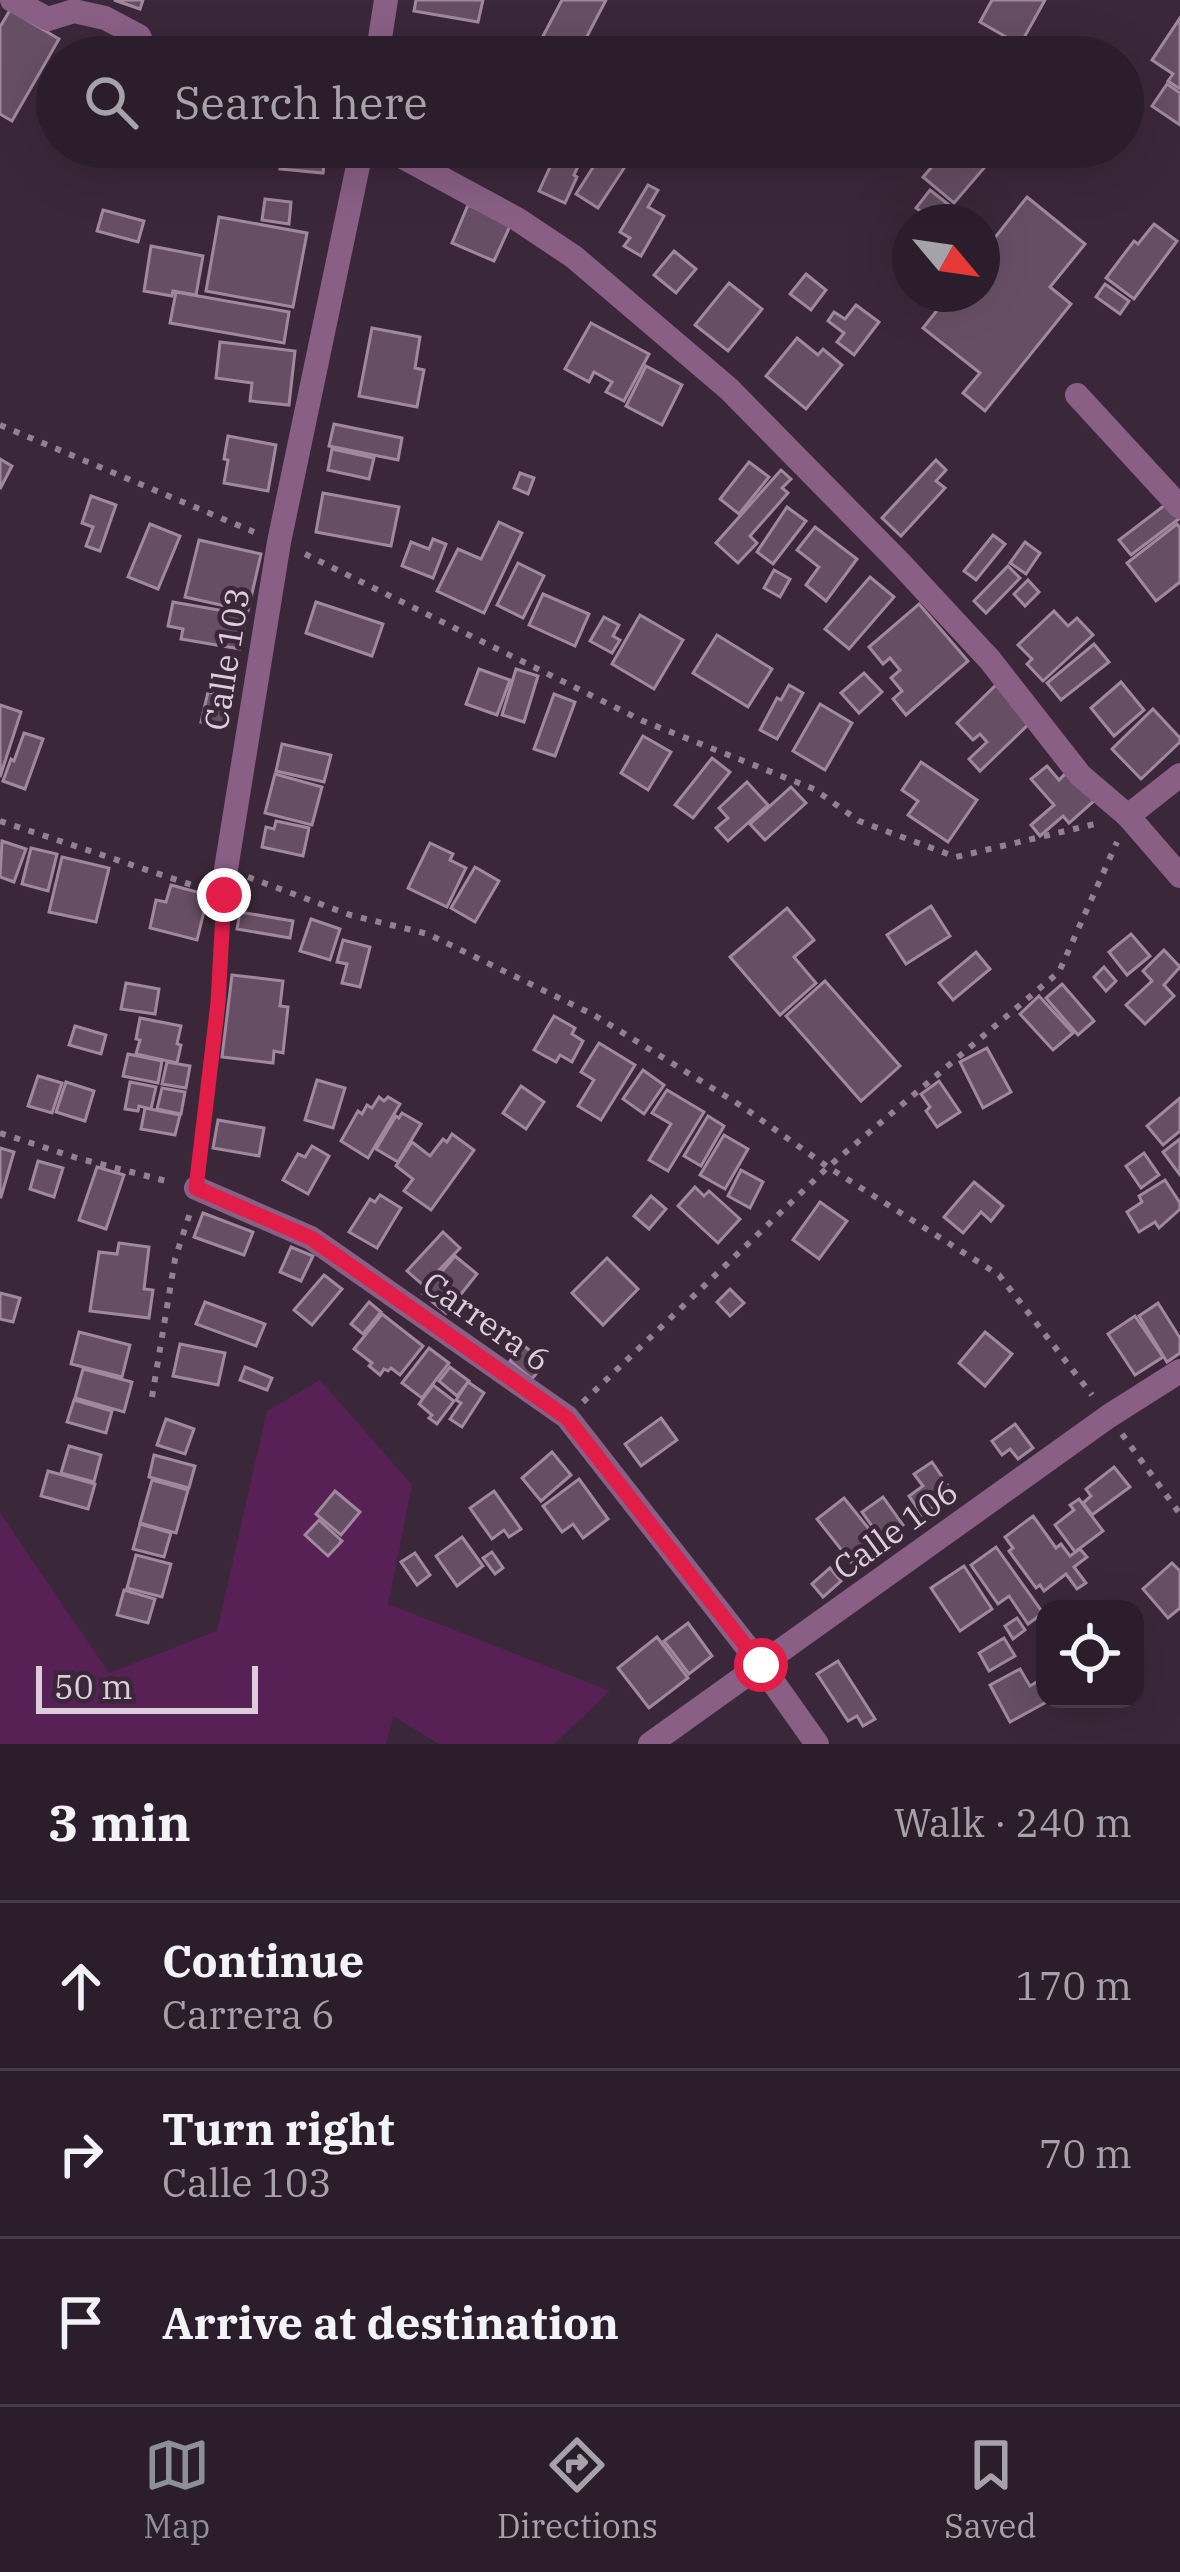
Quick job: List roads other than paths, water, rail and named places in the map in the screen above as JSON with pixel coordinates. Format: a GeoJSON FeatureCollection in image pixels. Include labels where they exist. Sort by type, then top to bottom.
{"type":"FeatureCollection","features":[{"type":"Feature","properties":{"kind":"street"},"geometry":{"type":"LineString","coordinates":[[12,0],[48,19],[74,11],[105,18],[139,36]]}},
{"type":"Feature","properties":{"kind":"street"},"geometry":{"type":"LineString","coordinates":[[380,36],[386,0]]}},
{"type":"Feature","properties":{"kind":"street","name":"Calle 103"},"geometry":{"type":"LineString","coordinates":[[226,869],[279,542],[358,168]]}},
{"type":"Feature","properties":{"kind":"street"},"geometry":{"type":"LineString","coordinates":[[423,168],[518,219],[574,257],[730,389],[901,563],[990,660],[1080,775],[1128,816],[1180,876]]}},
{"type":"Feature","properties":{"kind":"street"},"geometry":{"type":"LineString","coordinates":[[1077,395],[1180,507]]}},
{"type":"Feature","properties":{"kind":"street"},"geometry":{"type":"LineString","coordinates":[[1128,816],[1180,775]]}},
{"type":"Feature","properties":{"kind":"street","name":"Carrera 6"},"geometry":{"type":"LineString","coordinates":[[196,1188],[311,1238],[567,1418],[761,1665],[817,1744]]}},
{"type":"Feature","properties":{"kind":"street","name":"Calle 106"},"geometry":{"type":"LineString","coordinates":[[650,1744],[1180,1371]]}}]}
